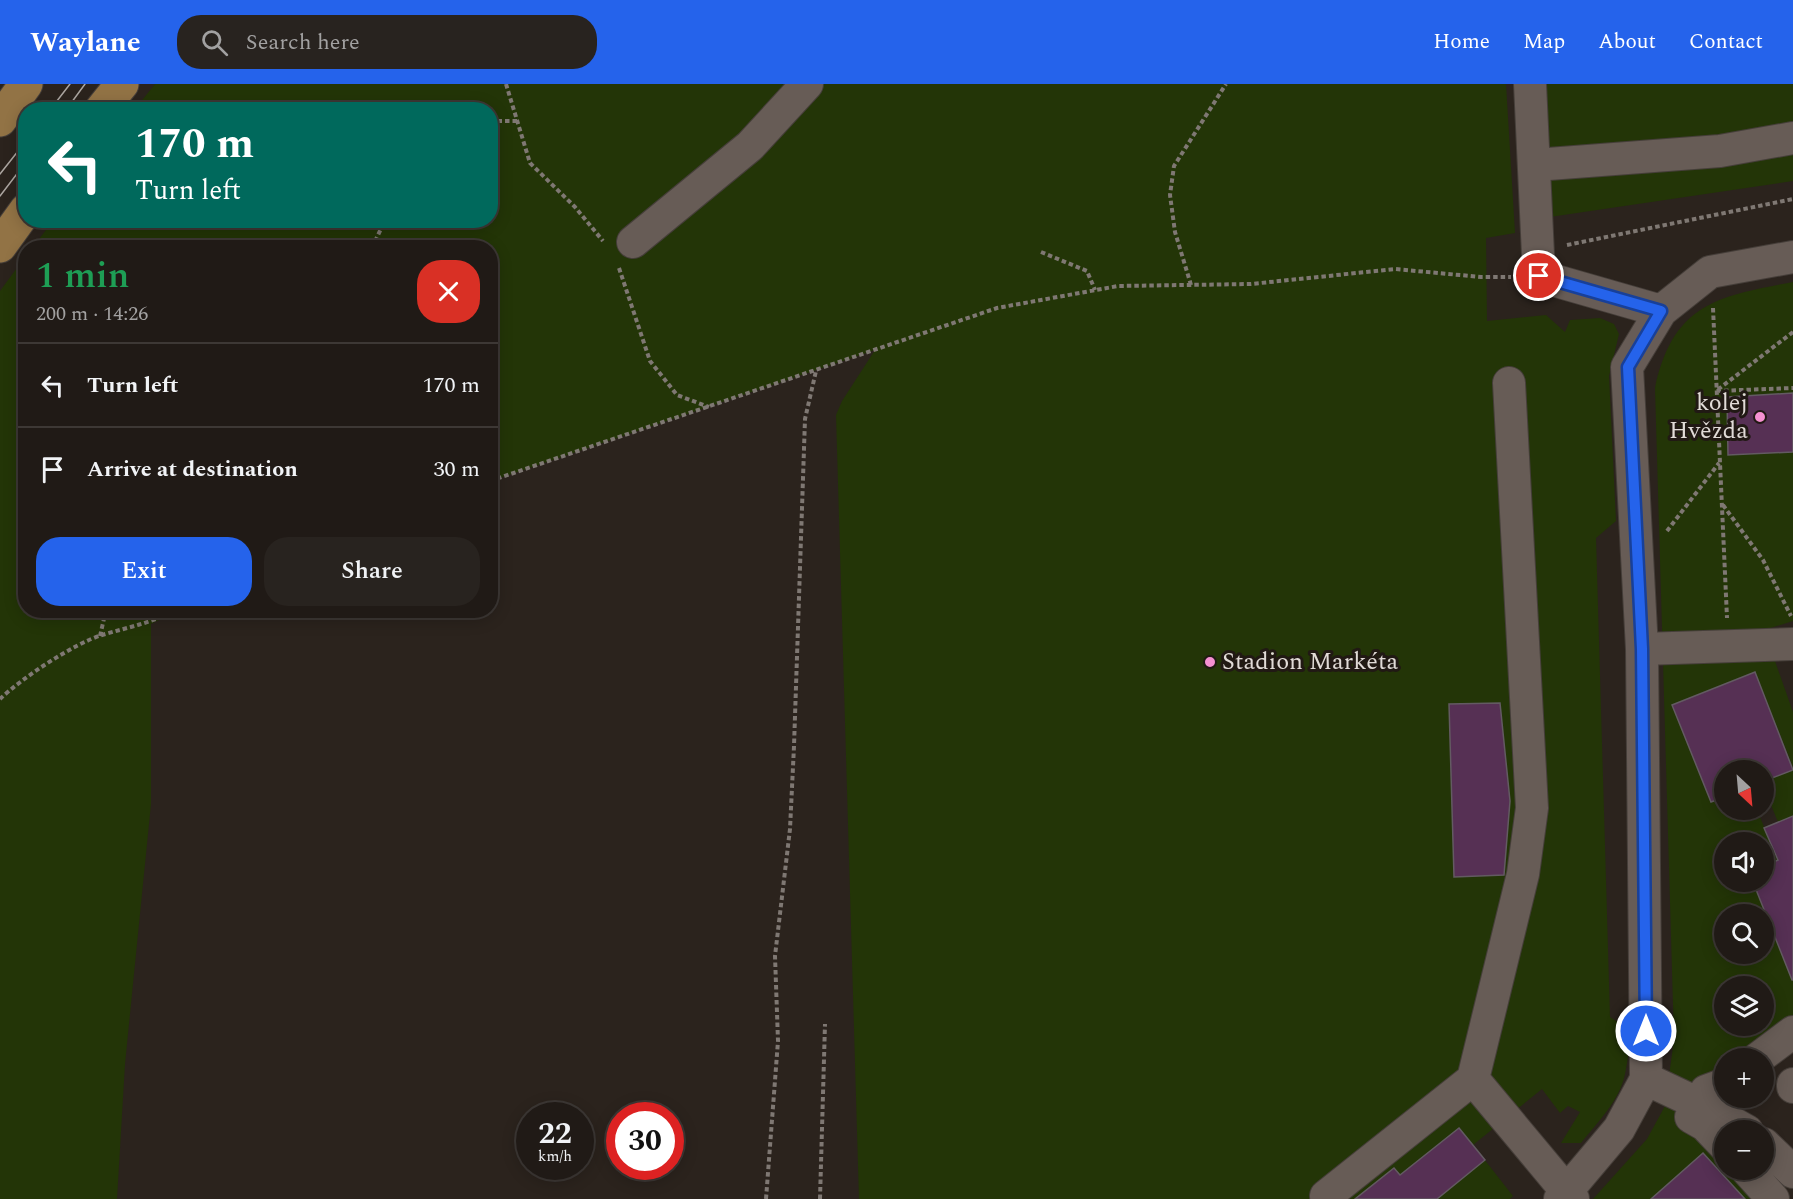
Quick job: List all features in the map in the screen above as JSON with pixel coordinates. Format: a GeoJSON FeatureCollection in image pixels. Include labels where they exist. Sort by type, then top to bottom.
{"type":"FeatureCollection","features":[{"type":"Feature","properties":{"kind":"main road"},"geometry":{"type":"LineString","coordinates":[[0,120],[26,84]]}},
{"type":"Feature","properties":{"kind":"main road"},"geometry":{"type":"LineString","coordinates":[[107,102],[122,84]]}},
{"type":"Feature","properties":{"kind":"main road"},"geometry":{"type":"LineString","coordinates":[[0,246],[18,221]]}},
{"type":"Feature","properties":{"kind":"street"},"geometry":{"type":"LineString","coordinates":[[620,252],[750,146],[807,84]]}},
{"type":"Feature","properties":{"kind":"street"},"geometry":{"type":"LineString","coordinates":[[1530,84],[1539,263],[1661,311]]}},
{"type":"Feature","properties":{"kind":"street"},"geometry":{"type":"LineString","coordinates":[[1535,165],[1720,151],[1793,138]]}},
{"type":"Feature","properties":{"kind":"street"},"geometry":{"type":"LineString","coordinates":[[1473,1079],[1567,1196],[1619,1129],[1646,1079],[1642,649],[1628,367],[1661,311],[1710,272],[1793,257]]}},
{"type":"Feature","properties":{"kind":"street"},"geometry":{"type":"LineString","coordinates":[[1326,1196],[1473,1079],[1523,874],[1532,808],[1509,383]]}},
{"type":"Feature","properties":{"kind":"street"},"geometry":{"type":"LineString","coordinates":[[1642,649],[1793,644]]}},
{"type":"Feature","properties":{"kind":"street"},"geometry":{"type":"LineString","coordinates":[[1772,1048],[1793,1032]]}},
{"type":"Feature","properties":{"kind":"street"},"geometry":{"type":"LineString","coordinates":[[1646,1079],[1727,1120]]}},
{"type":"Feature","properties":{"kind":"street"},"geometry":{"type":"LineString","coordinates":[[1714,1088],[1706,1091],[1691,1118],[1705,1125],[1714,1134]]}},
{"type":"Feature","properties":{"kind":"street"},"geometry":{"type":"LineString","coordinates":[[1774,1154],[1793,1172]]}},
{"type":"Feature","properties":{"kind":"street"},"geometry":{"type":"LineString","coordinates":[[1756,1180],[1773,1199]]}},
{"type":"Feature","properties":{"kind":"path"},"geometry":{"type":"LineString","coordinates":[[506,84],[530,163],[620,252],[650,361],[677,395],[709,407]]}},
{"type":"Feature","properties":{"kind":"path"},"geometry":{"type":"LineString","coordinates":[[1191,285],[1175,232],[1170,195],[1174,166],[1226,84]]}},
{"type":"Feature","properties":{"kind":"path"},"geometry":{"type":"LineString","coordinates":[[498,121],[518,122]]}},
{"type":"Feature","properties":{"kind":"path"},"geometry":{"type":"LineString","coordinates":[[498,478],[997,308],[1118,286],[1251,284],[1395,269],[1481,277],[1793,199]]}},
{"type":"Feature","properties":{"kind":"path"},"geometry":{"type":"LineString","coordinates":[[1041,252],[1087,271],[1095,290]]}},
{"type":"Feature","properties":{"kind":"path"},"geometry":{"type":"LineString","coordinates":[[1712,303],[1729,646]]}},
{"type":"Feature","properties":{"kind":"path"},"geometry":{"type":"LineString","coordinates":[[1716,391],[1793,332]]}},
{"type":"Feature","properties":{"kind":"path"},"geometry":{"type":"LineString","coordinates":[[766,1199],[778,1041],[775,956],[790,829],[794,758],[805,419],[816,370]]}},
{"type":"Feature","properties":{"kind":"path"},"geometry":{"type":"LineString","coordinates":[[1716,391],[1793,388]]}},
{"type":"Feature","properties":{"kind":"path"},"geometry":{"type":"LineString","coordinates":[[1666,533],[1720,462]]}},
{"type":"Feature","properties":{"kind":"path"},"geometry":{"type":"LineString","coordinates":[[1722,503],[1763,560],[1793,619]]}},
{"type":"Feature","properties":{"kind":"path"},"geometry":{"type":"LineString","coordinates":[[100,636],[104,618]]}},
{"type":"Feature","properties":{"kind":"path"},"geometry":{"type":"LineString","coordinates":[[0,699],[49,663],[100,636],[151,623],[161,618]]}},
{"type":"Feature","properties":{"kind":"path"},"geometry":{"type":"LineString","coordinates":[[820,1199],[825,1024]]}},
{"type":"Feature","properties":{"kind":"green space","name":"Stadion Markéta"},"geometry":{"type":"Polygon","coordinates":[[[155,84],[1506,84],[1515,233],[1486,238],[1487,321],[1546,315],[1565,332],[1570,320],[1600,318],[1614,324],[1619,334],[1609,376],[1616,521],[1596,538],[1610,1017],[1633,1032],[1622,1084],[1607,1111],[1581,1143],[1561,1143],[1580,1112],[1568,1106],[1560,1113],[1542,1089],[1473,1145],[1513,1196],[1510,1199],[859,1199],[836,415],[842,401],[875,350],[498,479],[498,240],[38,240],[48,228],[498,228],[498,102],[141,102],[155,84]]]}},
{"type":"Feature","properties":{"kind":"green space"},"geometry":{"type":"Polygon","coordinates":[[[1546,84],[1793,84],[1793,181],[1543,218],[1546,84]]]}},
{"type":"Feature","properties":{"kind":"green space"},"geometry":{"type":"Polygon","coordinates":[[[18,267],[18,618],[163,618],[151,624],[151,804],[125,1064],[117,1199],[0,1199],[0,291],[18,267]]]}},
{"type":"Feature","properties":{"kind":"green space"},"geometry":{"type":"Polygon","coordinates":[[[1793,282],[1793,621],[1764,630],[1793,712],[1793,767],[1755,672],[1672,705],[1711,802],[1714,801],[1714,820],[1761,820],[1766,832],[1714,832],[1714,892],[1774,892],[1774,850],[1778,860],[1793,854],[1793,1032],[1772,1048],[1714,1048],[1714,1108],[1725,1108],[1725,1120],[1714,1120],[1714,1165],[1703,1153],[1651,1199],[1593,1199],[1647,1139],[1665,1106],[1674,1039],[1655,388],[1663,360],[1673,338],[1687,321],[1702,309],[1742,293],[1793,282]]]}},
{"type":"Feature","properties":{"kind":"green space"},"geometry":{"type":"Polygon","coordinates":[[[1793,770],[1793,816],[1778,822],[1774,812],[1774,777],[1793,770]]]}},
{"type":"Feature","properties":{"kind":"green space"},"geometry":{"type":"Polygon","coordinates":[[[1728,1180],[1756,1180],[1773,1199],[1745,1199],[1728,1180]]]}},
{"type":"Feature","properties":{"kind":"building","name":"kolej Hvězda"},"geometry":{"type":"Polygon","coordinates":[[[1793,393],[1793,452],[1728,455],[1727,397],[1793,393]]]}},
{"type":"Feature","properties":{"kind":"building"},"geometry":{"type":"Polygon","coordinates":[[[1755,672],[1793,770],[1774,777],[1774,760],[1714,760],[1714,801],[1711,802],[1672,705],[1755,672]]]}},
{"type":"Feature","properties":{"kind":"building"},"geometry":{"type":"Polygon","coordinates":[[[1500,703],[1510,801],[1504,875],[1454,877],[1449,704],[1500,703]]]}},
{"type":"Feature","properties":{"kind":"building"},"geometry":{"type":"Polygon","coordinates":[[[1793,816],[1793,980],[1774,935],[1774,904],[1762,904],[1757,892],[1774,892],[1774,862],[1778,860],[1774,851],[1774,832],[1766,832],[1764,828],[1793,816]]]}},
{"type":"Feature","properties":{"kind":"building"},"geometry":{"type":"Polygon","coordinates":[[[1459,1128],[1485,1160],[1437,1199],[1355,1199],[1394,1168],[1400,1175],[1459,1128]]]}},
{"type":"Feature","properties":{"kind":"building"},"geometry":{"type":"Polygon","coordinates":[[[1703,1153],[1714,1165],[1714,1180],[1728,1180],[1745,1199],[1651,1199],[1703,1153]]]}},
{"type":"Feature","properties":{"kind":"tram line"},"geometry":{"type":"LineString","coordinates":[[56,102],[70,84]]}},
{"type":"Feature","properties":{"kind":"tram line"},"geometry":{"type":"LineString","coordinates":[[72,102],[85,84]]}},
{"type":"Feature","properties":{"kind":"tram line"},"geometry":{"type":"LineString","coordinates":[[0,174],[18,151]]}},
{"type":"Feature","properties":{"kind":"tram line"},"geometry":{"type":"LineString","coordinates":[[0,196],[18,172]]}},
{"type":"Feature","properties":{"kind":"place","name":"kolej Hvězda"},"geometry":{"type":"Point","coordinates":[1760,417]}},
{"type":"Feature","properties":{"kind":"place","name":"Stadion Markéta"},"geometry":{"type":"Point","coordinates":[1210,662]}},
{"type":"Feature","properties":{"kind":"route"},"geometry":{"type":"LineString","coordinates":[[1539,276],[1661,311],[1628,367],[1642,649],[1646,1031]]}}]}
